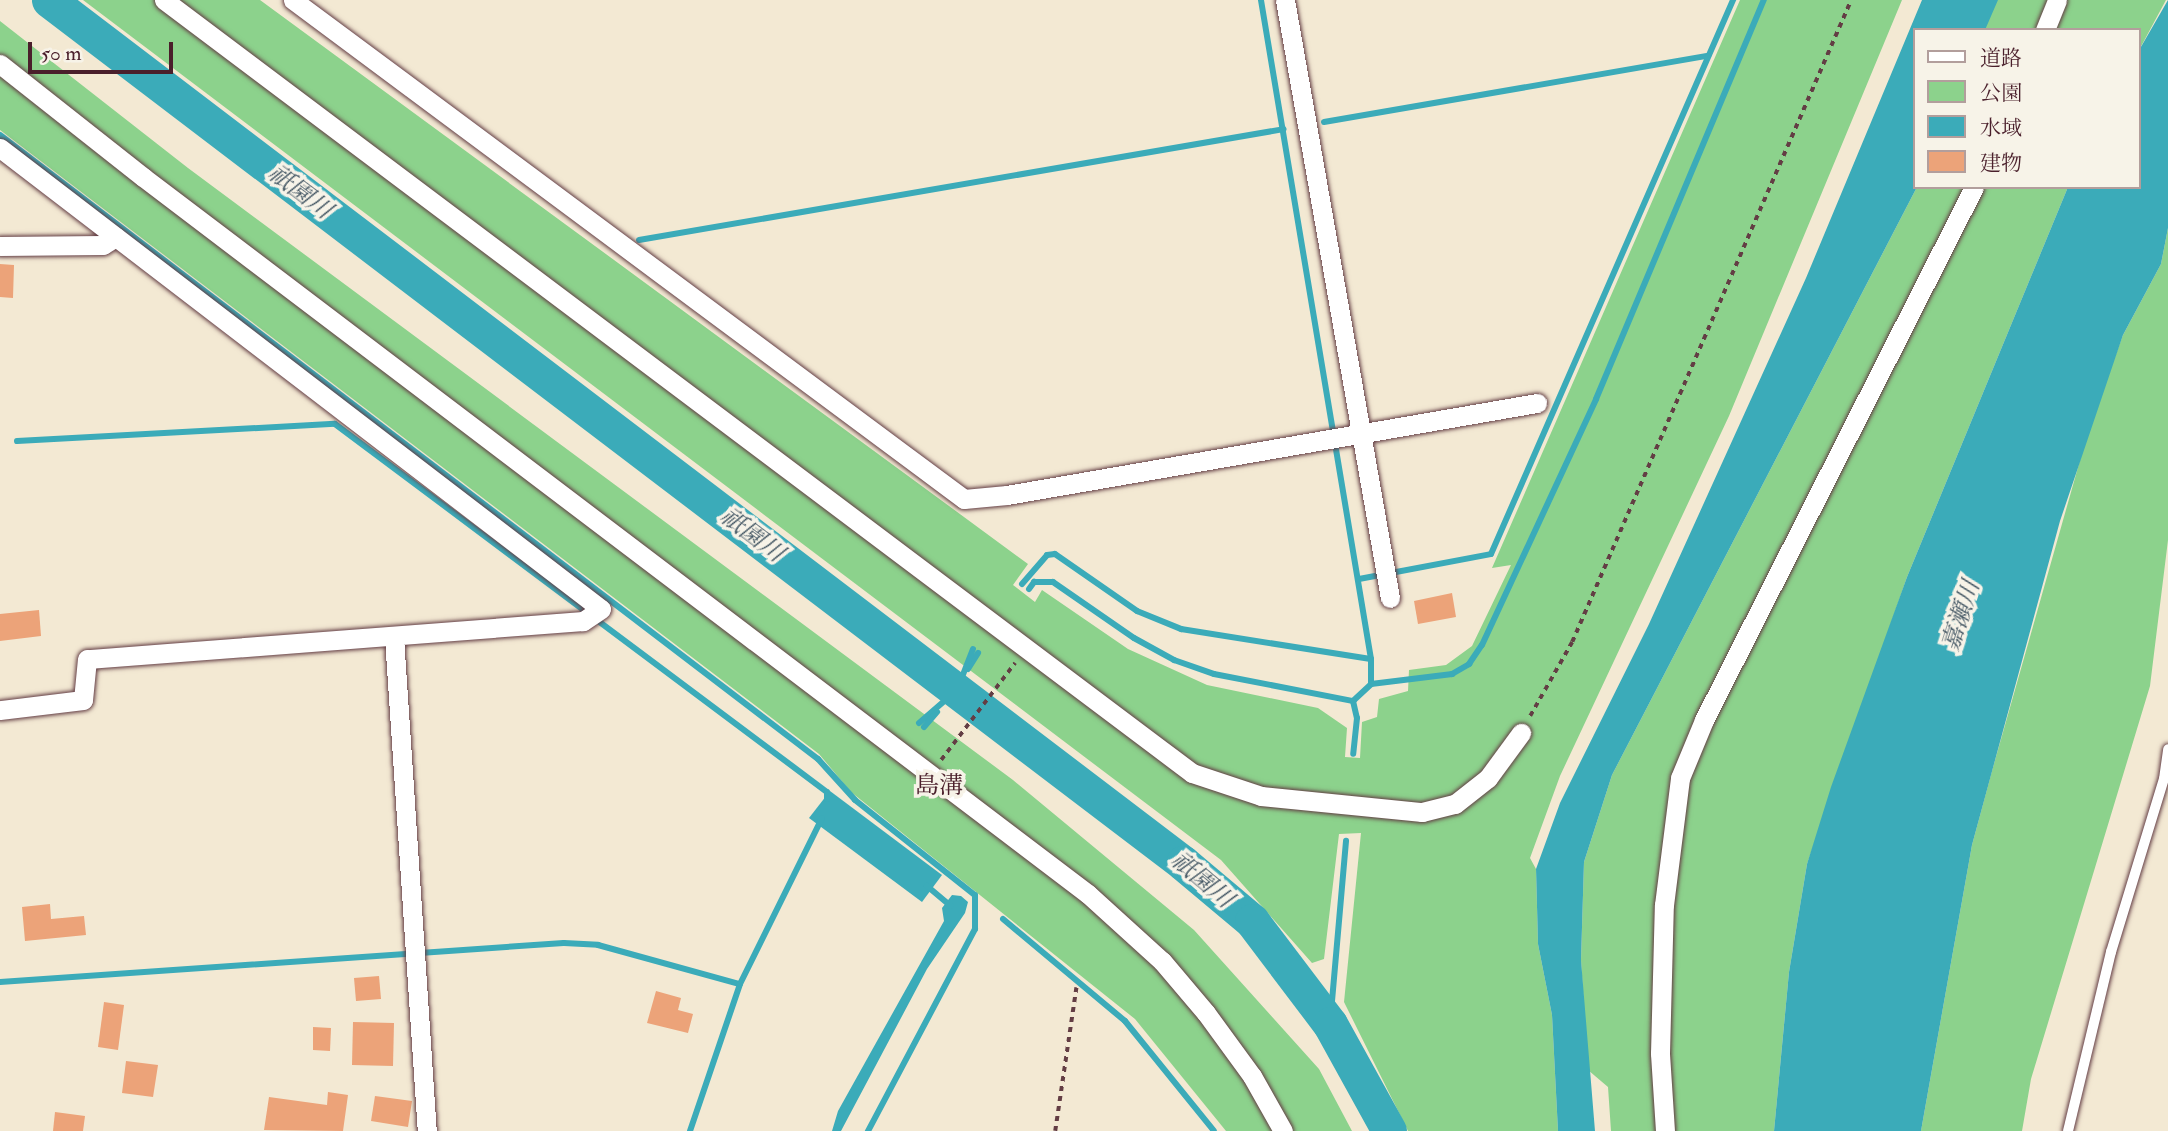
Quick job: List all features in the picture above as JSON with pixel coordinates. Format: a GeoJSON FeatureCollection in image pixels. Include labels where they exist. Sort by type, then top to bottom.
{"type":"FeatureCollection","features":[{"type":"Feature","properties":{"kind":"street"},"geometry":{"type":"LineString","coordinates":[[164,0],[1192,773],[1261,796],[1422,813],[1455,804],[1488,778],[1521,733]]}},
{"type":"Feature","properties":{"kind":"street"},"geometry":{"type":"LineString","coordinates":[[293,0],[964,499],[1537,403]]}},
{"type":"Feature","properties":{"kind":"street"},"geometry":{"type":"LineString","coordinates":[[1285,0],[1390,598]]}},
{"type":"Feature","properties":{"kind":"street"},"geometry":{"type":"LineString","coordinates":[[2046,28],[2057,0]]}},
{"type":"Feature","properties":{"kind":"street"},"geometry":{"type":"LineString","coordinates":[[0,64],[1088,894],[1162,961],[1236,1053],[1283,1131]]}},
{"type":"Feature","properties":{"kind":"street"},"geometry":{"type":"LineString","coordinates":[[0,148],[601,610],[583,621],[87,659],[83,700],[0,710]]}},
{"type":"Feature","properties":{"kind":"street"},"geometry":{"type":"LineString","coordinates":[[1665,1131],[1660,1053],[1664,905],[1680,778],[1704,720],[1973,189]]}},
{"type":"Feature","properties":{"kind":"street"},"geometry":{"type":"LineString","coordinates":[[0,246],[103,245],[116,237]]}},
{"type":"Feature","properties":{"kind":"street"},"geometry":{"type":"LineString","coordinates":[[394,636],[427,1131]]}},
{"type":"Feature","properties":{"kind":"lane"},"geometry":{"type":"LineString","coordinates":[[2068,1131],[2111,952],[2164,779],[2168,749]]}},
{"type":"Feature","properties":{"kind":"path"},"geometry":{"type":"LineString","coordinates":[[1521,733],[1572,642],[1851,0]]}},
{"type":"Feature","properties":{"kind":"path"},"geometry":{"type":"LineString","coordinates":[[929,775],[1026,649]]}},
{"type":"Feature","properties":{"kind":"path"},"geometry":{"type":"LineString","coordinates":[[1055,1131],[1076,988]]}},
{"type":"Feature","properties":{"kind":"green space"},"geometry":{"type":"Polygon","coordinates":[[[83,0],[260,0],[1028,564],[1013,585],[1035,602],[1042,590],[1128,649],[1207,685],[1318,708],[1347,728],[1345,757],[1360,758],[1362,722],[1377,717],[1379,699],[1408,691],[1409,670],[1446,665],[1472,646],[1511,565],[1492,568],[1740,0],[1902,0],[1729,416],[1560,776],[1530,858],[1536,869],[1538,944],[1552,1015],[1558,1131],[1408,1131],[1344,1002],[1361,833],[1339,834],[1324,959],[1312,963],[1221,860],[83,0]]]}},
{"type":"Feature","properties":{"kind":"green space"},"geometry":{"type":"Polygon","coordinates":[[[1958,0],[2166,0],[2140,48],[2140,28],[1947,28],[1958,0]]]}},
{"type":"Feature","properties":{"kind":"green space"},"geometry":{"type":"Polygon","coordinates":[[[0,21],[188,168],[1013,780],[1194,930],[1319,1069],[1352,1131],[1226,1131],[1135,1019],[851,792],[819,754],[0,130],[0,21]]]}},
{"type":"Feature","properties":{"kind":"green space"},"geometry":{"type":"Polygon","coordinates":[[[1916,189],[2067,189],[1907,577],[1807,864],[1789,972],[1774,1131],[1611,1131],[1608,1087],[1588,1070],[1581,960],[1584,862],[1612,775],[1916,189]]]}},
{"type":"Feature","properties":{"kind":"green space"},"geometry":{"type":"Polygon","coordinates":[[[2168,228],[2168,540],[2150,686],[2031,1079],[2022,1131],[1921,1131],[1972,845],[1992,771],[2090,425],[2123,335],[2161,264],[2168,228]]]}},
{"type":"Feature","properties":{"kind":"water"},"geometry":{"type":"Polygon","coordinates":[[[1922,0],[1998,0],[1986,28],[1912,28],[1912,189],[1916,189],[1612,775],[1584,862],[1581,960],[1595,1131],[1558,1131],[1552,1015],[1538,944],[1536,869],[1560,803],[1649,624],[1806,278],[1922,0]]]}},
{"type":"Feature","properties":{"kind":"water","name":"嘉瀬川"},"geometry":{"type":"Polygon","coordinates":[[[2168,0],[2168,228],[2161,264],[2123,335],[2060,521],[1972,845],[1921,1131],[1774,1131],[1789,972],[1807,864],[1831,787],[1907,577],[2067,189],[2140,189],[2140,49],[2168,0]]]}},
{"type":"Feature","properties":{"kind":"water"},"geometry":{"type":"Polygon","coordinates":[[[830,791],[942,875],[922,902],[809,818],[830,791]]]}},
{"type":"Feature","properties":{"kind":"water"},"geometry":{"type":"Polygon","coordinates":[[[952,895],[961,896],[968,902],[965,913],[927,969],[841,1131],[832,1131],[838,1111],[944,921],[942,908],[952,895]]]}},
{"type":"Feature","properties":{"kind":"building"},"geometry":{"type":"Polygon","coordinates":[[[0,264],[14,265],[13,298],[0,297],[0,264]]]}},
{"type":"Feature","properties":{"kind":"building"},"geometry":{"type":"Polygon","coordinates":[[[1452,593],[1456,617],[1418,624],[1414,601],[1452,593]]]}},
{"type":"Feature","properties":{"kind":"building"},"geometry":{"type":"Polygon","coordinates":[[[39,610],[41,636],[0,641],[0,614],[39,610]]]}},
{"type":"Feature","properties":{"kind":"building"},"geometry":{"type":"Polygon","coordinates":[[[50,904],[51,919],[84,916],[86,935],[25,941],[22,907],[50,904]]]}},
{"type":"Feature","properties":{"kind":"building"},"geometry":{"type":"Polygon","coordinates":[[[379,976],[381,999],[356,1001],[354,978],[379,976]]]}},
{"type":"Feature","properties":{"kind":"building"},"geometry":{"type":"Polygon","coordinates":[[[656,991],[681,998],[678,1010],[693,1014],[688,1033],[647,1023],[656,991]]]}},
{"type":"Feature","properties":{"kind":"building"},"geometry":{"type":"Polygon","coordinates":[[[104,1002],[124,1005],[118,1050],[98,1047],[104,1002]]]}},
{"type":"Feature","properties":{"kind":"building"},"geometry":{"type":"Polygon","coordinates":[[[353,1022],[394,1023],[393,1066],[352,1065],[353,1022]]]}},
{"type":"Feature","properties":{"kind":"building"},"geometry":{"type":"Polygon","coordinates":[[[313,1027],[331,1028],[330,1051],[313,1050],[313,1027]]]}},
{"type":"Feature","properties":{"kind":"building"},"geometry":{"type":"Polygon","coordinates":[[[126,1061],[158,1065],[153,1097],[122,1093],[126,1061]]]}},
{"type":"Feature","properties":{"kind":"building"},"geometry":{"type":"Polygon","coordinates":[[[328,1092],[348,1095],[343,1131],[264,1130],[269,1097],[327,1105],[328,1092]]]}},
{"type":"Feature","properties":{"kind":"building"},"geometry":{"type":"Polygon","coordinates":[[[375,1096],[412,1101],[408,1127],[371,1121],[375,1096]]]}},
{"type":"Feature","properties":{"kind":"building"},"geometry":{"type":"Polygon","coordinates":[[[55,1112],[85,1116],[83,1131],[53,1131],[55,1112]]]}},
{"type":"Feature","properties":{"kind":"waterway","name":"祇園川"},"geometry":{"type":"LineString","coordinates":[[49,0],[1183,863],[1252,921],[1330,1024],[1389,1131]]}},
{"type":"Feature","properties":{"kind":"waterway"},"geometry":{"type":"LineString","coordinates":[[1022,584],[1047,555],[1055,554],[1137,611],[1181,629],[1371,659],[1261,0]]}},
{"type":"Feature","properties":{"kind":"waterway"},"geometry":{"type":"LineString","coordinates":[[1359,579],[1491,554],[1733,0]]}},
{"type":"Feature","properties":{"kind":"waterway"},"geometry":{"type":"LineString","coordinates":[[1353,701],[1371,684],[1452,674],[1469,664],[1482,645],[1596,399],[1764,0]]}},
{"type":"Feature","properties":{"kind":"waterway"},"geometry":{"type":"LineString","coordinates":[[1324,122],[1708,56]]}},
{"type":"Feature","properties":{"kind":"waterway"},"geometry":{"type":"LineString","coordinates":[[639,240],[1284,129]]}},
{"type":"Feature","properties":{"kind":"waterway"},"geometry":{"type":"LineString","coordinates":[[0,135],[818,759],[855,800],[975,895],[975,929],[868,1131]]}},
{"type":"Feature","properties":{"kind":"waterway"},"geometry":{"type":"LineString","coordinates":[[17,441],[335,424],[827,792],[827,799]]}},
{"type":"Feature","properties":{"kind":"waterway"},"geometry":{"type":"LineString","coordinates":[[1029,589],[1034,582],[1053,582],[1134,638],[1174,660],[1214,674],[1353,701]]}},
{"type":"Feature","properties":{"kind":"waterway","name":"祇園川"},"geometry":{"type":"LineString","coordinates":[[919,723],[957,690],[973,649]]}},
{"type":"Feature","properties":{"kind":"waterway"},"geometry":{"type":"LineString","coordinates":[[968,669],[978,653]]}},
{"type":"Feature","properties":{"kind":"waterway"},"geometry":{"type":"LineString","coordinates":[[1371,659],[1371,684]]}},
{"type":"Feature","properties":{"kind":"waterway"},"geometry":{"type":"LineString","coordinates":[[1353,701],[1357,718],[1353,754]]}},
{"type":"Feature","properties":{"kind":"waterway"},"geometry":{"type":"LineString","coordinates":[[924,727],[937,712]]}},
{"type":"Feature","properties":{"kind":"waterway"},"geometry":{"type":"LineString","coordinates":[[690,1131],[740,984],[822,818]]}},
{"type":"Feature","properties":{"kind":"waterway"},"geometry":{"type":"LineString","coordinates":[[1330,1024],[1346,841]]}},
{"type":"Feature","properties":{"kind":"waterway"},"geometry":{"type":"LineString","coordinates":[[927,886],[951,906]]}},
{"type":"Feature","properties":{"kind":"waterway"},"geometry":{"type":"LineString","coordinates":[[1003,919],[1125,1021],[1214,1131]]}},
{"type":"Feature","properties":{"kind":"waterway"},"geometry":{"type":"LineString","coordinates":[[0,982],[564,943],[598,945],[740,984]]}},
{"type":"Feature","properties":{"kind":"district","name":"島溝"},"geometry":{"type":"Point","coordinates":[939,786]}}]}
